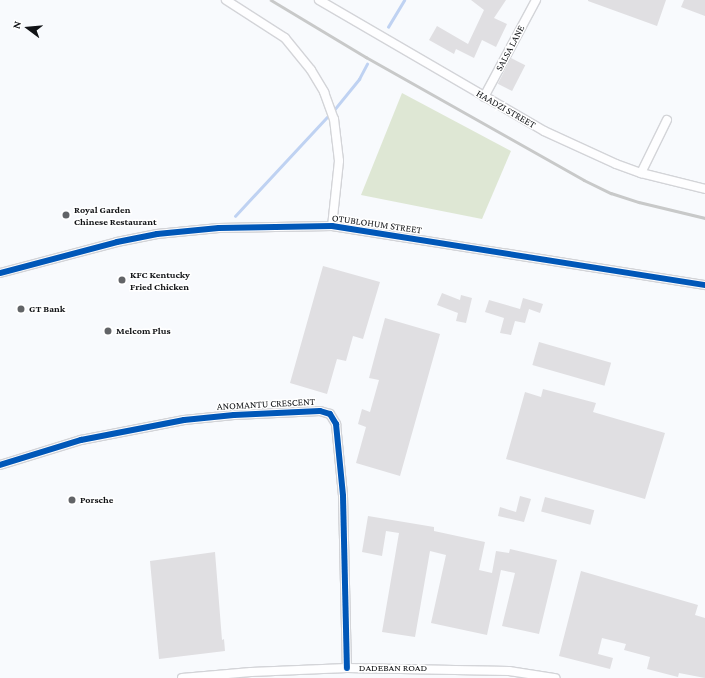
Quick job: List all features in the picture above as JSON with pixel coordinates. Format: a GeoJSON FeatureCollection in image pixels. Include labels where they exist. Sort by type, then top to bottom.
{"type":"FeatureCollection","features":[{"type":"Feature","properties":{"kind":"street"},"geometry":{"type":"LineString","coordinates":[[226,0],[285,38],[311,70],[324,92],[336,125],[339,161],[332,226]]}},
{"type":"Feature","properties":{"kind":"street","name":"HAADZI STREET"},"geometry":{"type":"LineString","coordinates":[[319,0],[544,131],[616,164],[641,173],[705,189]]}},
{"type":"Feature","properties":{"kind":"street","name":"SALSA LANE"},"geometry":{"type":"LineString","coordinates":[[484,97],[536,0]]}},
{"type":"Feature","properties":{"kind":"street"},"geometry":{"type":"LineString","coordinates":[[641,173],[667,120]]}},
{"type":"Feature","properties":{"kind":"street","name":"OTUBLOHUM STREET"},"geometry":{"type":"LineString","coordinates":[[0,273],[117,242],[157,234],[247,227],[332,226],[705,285]]}},
{"type":"Feature","properties":{"kind":"street","name":"ANOMANTU CRESCENT"},"geometry":{"type":"LineString","coordinates":[[0,464],[81,440],[184,420],[234,415],[320,411],[330,414],[336,424],[343,496],[347,668]]}},
{"type":"Feature","properties":{"kind":"street","name":"DADEBAN ROAD"},"geometry":{"type":"LineString","coordinates":[[182,678],[251,672],[347,668],[510,671],[555,678]]}},
{"type":"Feature","properties":{"kind":"green space"},"geometry":{"type":"Polygon","coordinates":[[[402,93],[511,151],[482,219],[361,195],[402,93]]]}},
{"type":"Feature","properties":{"kind":"building"},"geometry":{"type":"Polygon","coordinates":[[[471,0],[506,0],[494,18],[507,24],[496,47],[482,40],[474,58],[456,49],[454,54],[429,40],[437,26],[468,44],[484,10],[471,0]]]}},
{"type":"Feature","properties":{"kind":"building"},"geometry":{"type":"Polygon","coordinates":[[[588,0],[666,0],[657,26],[588,1],[588,0]]]}},
{"type":"Feature","properties":{"kind":"building"},"geometry":{"type":"Polygon","coordinates":[[[684,0],[705,0],[705,16],[681,7],[684,0]]]}},
{"type":"Feature","properties":{"kind":"building"},"geometry":{"type":"Polygon","coordinates":[[[511,58],[525,65],[512,91],[498,84],[511,58]]]}},
{"type":"Feature","properties":{"kind":"building"},"geometry":{"type":"Polygon","coordinates":[[[323,266],[380,282],[363,339],[353,336],[346,361],[337,359],[327,394],[290,383],[323,266]]]}},
{"type":"Feature","properties":{"kind":"building"},"geometry":{"type":"Polygon","coordinates":[[[442,293],[460,300],[461,295],[472,298],[466,323],[456,321],[458,313],[437,305],[442,293]]]}},
{"type":"Feature","properties":{"kind":"building"},"geometry":{"type":"Polygon","coordinates":[[[523,298],[543,304],[540,313],[529,309],[525,323],[515,321],[511,335],[500,333],[504,318],[485,312],[489,300],[520,309],[523,298]]]}},
{"type":"Feature","properties":{"kind":"building"},"geometry":{"type":"Polygon","coordinates":[[[385,318],[440,334],[400,476],[356,463],[366,427],[358,424],[362,409],[370,412],[379,380],[369,378],[385,318]]]}},
{"type":"Feature","properties":{"kind":"building"},"geometry":{"type":"Polygon","coordinates":[[[539,342],[611,363],[604,386],[532,365],[539,342]]]}},
{"type":"Feature","properties":{"kind":"building"},"geometry":{"type":"Polygon","coordinates":[[[543,389],[596,403],[593,412],[665,433],[645,499],[506,459],[525,392],[541,397],[543,389]]]}},
{"type":"Feature","properties":{"kind":"building"},"geometry":{"type":"Polygon","coordinates":[[[520,496],[531,499],[524,522],[498,516],[500,507],[516,512],[520,496]]]}},
{"type":"Feature","properties":{"kind":"building"},"geometry":{"type":"Polygon","coordinates":[[[545,497],[594,510],[590,525],[541,511],[545,497]]]}},
{"type":"Feature","properties":{"kind":"building"},"geometry":{"type":"Polygon","coordinates":[[[368,516],[434,527],[434,531],[485,542],[479,570],[492,573],[496,551],[509,553],[510,549],[557,560],[539,634],[502,626],[515,573],[501,570],[487,635],[431,623],[446,555],[430,551],[415,637],[382,632],[399,533],[386,531],[382,556],[362,552],[368,516]]]}},
{"type":"Feature","properties":{"kind":"building"},"geometry":{"type":"Polygon","coordinates":[[[215,552],[222,640],[224,639],[225,651],[159,659],[150,561],[215,552]]]}},
{"type":"Feature","properties":{"kind":"building"},"geometry":{"type":"Polygon","coordinates":[[[581,571],[698,605],[695,615],[705,618],[705,678],[679,673],[678,677],[647,669],[650,657],[624,650],[626,644],[602,638],[598,654],[613,658],[610,669],[559,656],[581,571]]]}},
{"type":"Feature","properties":{"kind":"waterway"},"geometry":{"type":"LineString","coordinates":[[388,27],[404,0]]}},
{"type":"Feature","properties":{"kind":"waterway"},"geometry":{"type":"LineString","coordinates":[[334,110],[359,79],[367,64]]}},
{"type":"Feature","properties":{"kind":"waterway"},"geometry":{"type":"LineString","coordinates":[[235,216],[328,116]]}},
{"type":"Feature","properties":{"kind":"railway"},"geometry":{"type":"LineString","coordinates":[[271,0],[366,57],[584,180],[611,193],[639,202],[705,218]]}},
{"type":"Feature","properties":{"kind":"cycle path"},"geometry":{"type":"LineString","coordinates":[[0,273],[117,242],[157,234],[219,228],[332,226],[705,285]]}},
{"type":"Feature","properties":{"kind":"cycle path"},"geometry":{"type":"LineString","coordinates":[[0,465],[81,440],[184,420],[234,415],[320,411],[330,414],[336,424],[343,496],[347,668]]}},
{"type":"Feature","properties":{"kind":"place","name":"Royal Garden Chinese Restaurant"},"geometry":{"type":"Point","coordinates":[66,215]}},
{"type":"Feature","properties":{"kind":"place","name":"KFC Kentucky Fried Chicken"},"geometry":{"type":"Point","coordinates":[122,280]}},
{"type":"Feature","properties":{"kind":"place","name":"GT Bank"},"geometry":{"type":"Point","coordinates":[21,309]}},
{"type":"Feature","properties":{"kind":"place","name":"Melcom Plus"},"geometry":{"type":"Point","coordinates":[108,331]}},
{"type":"Feature","properties":{"kind":"place","name":"Porsche"},"geometry":{"type":"Point","coordinates":[72,500]}}]}
